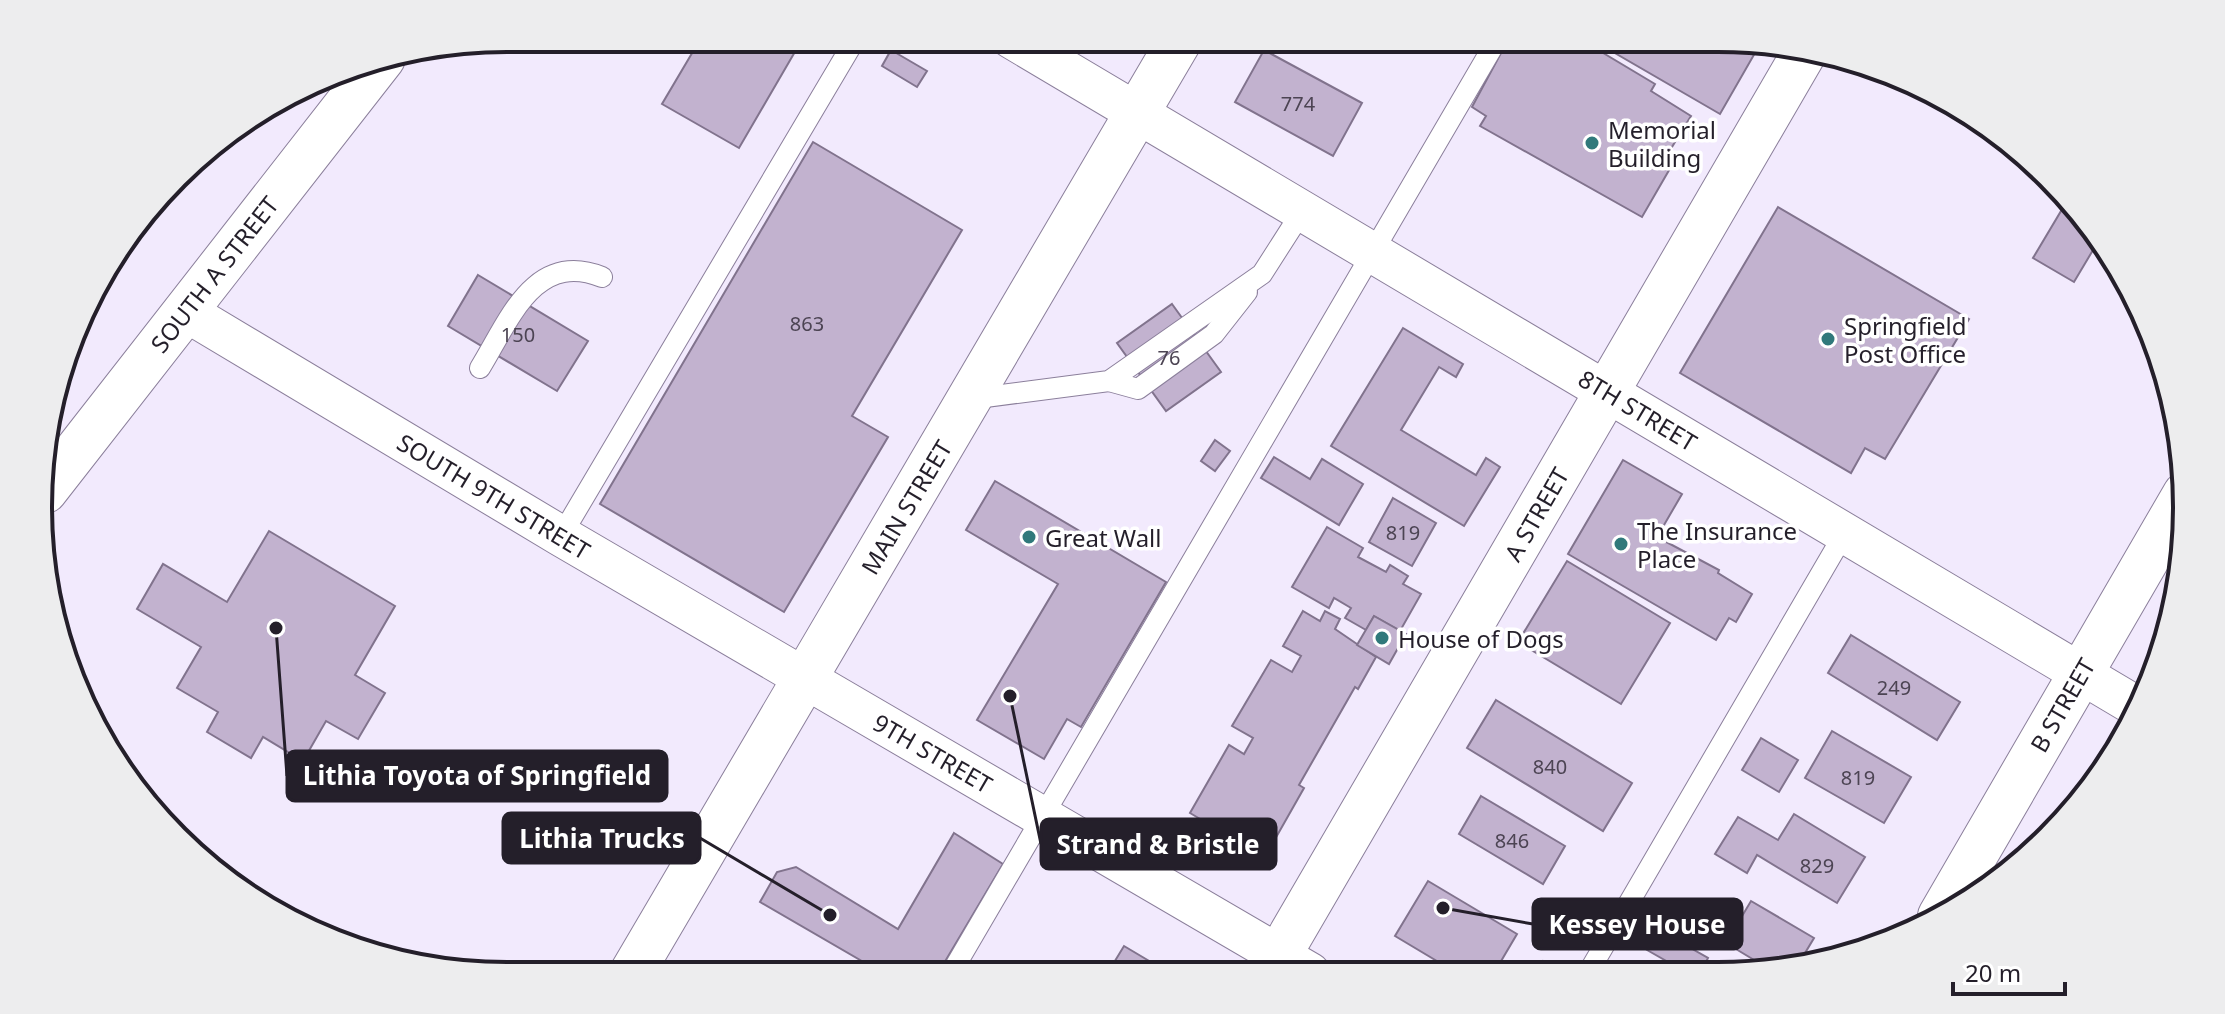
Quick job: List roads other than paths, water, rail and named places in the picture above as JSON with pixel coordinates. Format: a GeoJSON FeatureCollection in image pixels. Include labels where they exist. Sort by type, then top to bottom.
{"type":"FeatureCollection","features":[{"type":"Feature","properties":{"kind":"main road","name":"MAIN STREET"},"geometry":{"type":"LineString","coordinates":[[638,962],[1173,52]]}},
{"type":"Feature","properties":{"kind":"main road","name":"A STREET"},"geometry":{"type":"LineString","coordinates":[[1289,962],[1607,391],[1800,60]]}},
{"type":"Feature","properties":{"kind":"main road","name":"SOUTH A STREET"},"geometry":{"type":"LineString","coordinates":[[53,481],[371,73]]}},
{"type":"Feature","properties":{"kind":"main road","name":"B STREET"},"geometry":{"type":"LineString","coordinates":[[1950,898],[2173,515]]}},
{"type":"Feature","properties":{"kind":"street","name":"8TH STREET"},"geometry":{"type":"LineString","coordinates":[[1034,52],[2129,702]]}},
{"type":"Feature","properties":{"kind":"street","name":"SOUTH 9TH STREET"},"geometry":{"type":"LineString","coordinates":[[185,311],[561,536],[805,677]]}},
{"type":"Feature","properties":{"kind":"street","name":"9TH STREET"},"geometry":{"type":"LineString","coordinates":[[805,677],[1042,817],[1278,962]]}},
{"type":"Feature","properties":{"kind":"lane"},"geometry":{"type":"LineString","coordinates":[[561,536],[848,52]]}},
{"type":"Feature","properties":{"kind":"lane"},"geometry":{"type":"LineString","coordinates":[[958,962],[1490,52]]}},
{"type":"Feature","properties":{"kind":"lane"},"geometry":{"type":"LineString","coordinates":[[970,399],[1109,381],[1262,274],[1303,210]]}},
{"type":"Feature","properties":{"kind":"lane"},"geometry":{"type":"LineString","coordinates":[[480,368],[523,298],[539,282],[554,273],[571,270],[588,271],[602,277]]}},
{"type":"Feature","properties":{"kind":"lane"},"geometry":{"type":"LineString","coordinates":[[1594,962],[1844,534]]}},
{"type":"Feature","properties":{"kind":"place","name":"Memorial Building"},"geometry":{"type":"Point","coordinates":[1592,143]}},
{"type":"Feature","properties":{"kind":"place","name":"Springfield Post Office"},"geometry":{"type":"Point","coordinates":[1828,339]}},
{"type":"Feature","properties":{"kind":"place","name":"Great Wall"},"geometry":{"type":"Point","coordinates":[1029,537]}},
{"type":"Feature","properties":{"kind":"place","name":"The Insurance Place"},"geometry":{"type":"Point","coordinates":[1621,544]}},
{"type":"Feature","properties":{"kind":"place","name":"Lithia Toyota of Springfield"},"geometry":{"type":"Point","coordinates":[276,628]}},
{"type":"Feature","properties":{"kind":"place","name":"House of Dogs"},"geometry":{"type":"Point","coordinates":[1382,638]}},
{"type":"Feature","properties":{"kind":"place","name":"Strand & Bristle"},"geometry":{"type":"Point","coordinates":[1010,696]}},
{"type":"Feature","properties":{"kind":"place","name":"Kessey House"},"geometry":{"type":"Point","coordinates":[1443,908]}},
{"type":"Feature","properties":{"kind":"place","name":"Lithia Trucks"},"geometry":{"type":"Point","coordinates":[830,915]}}]}
